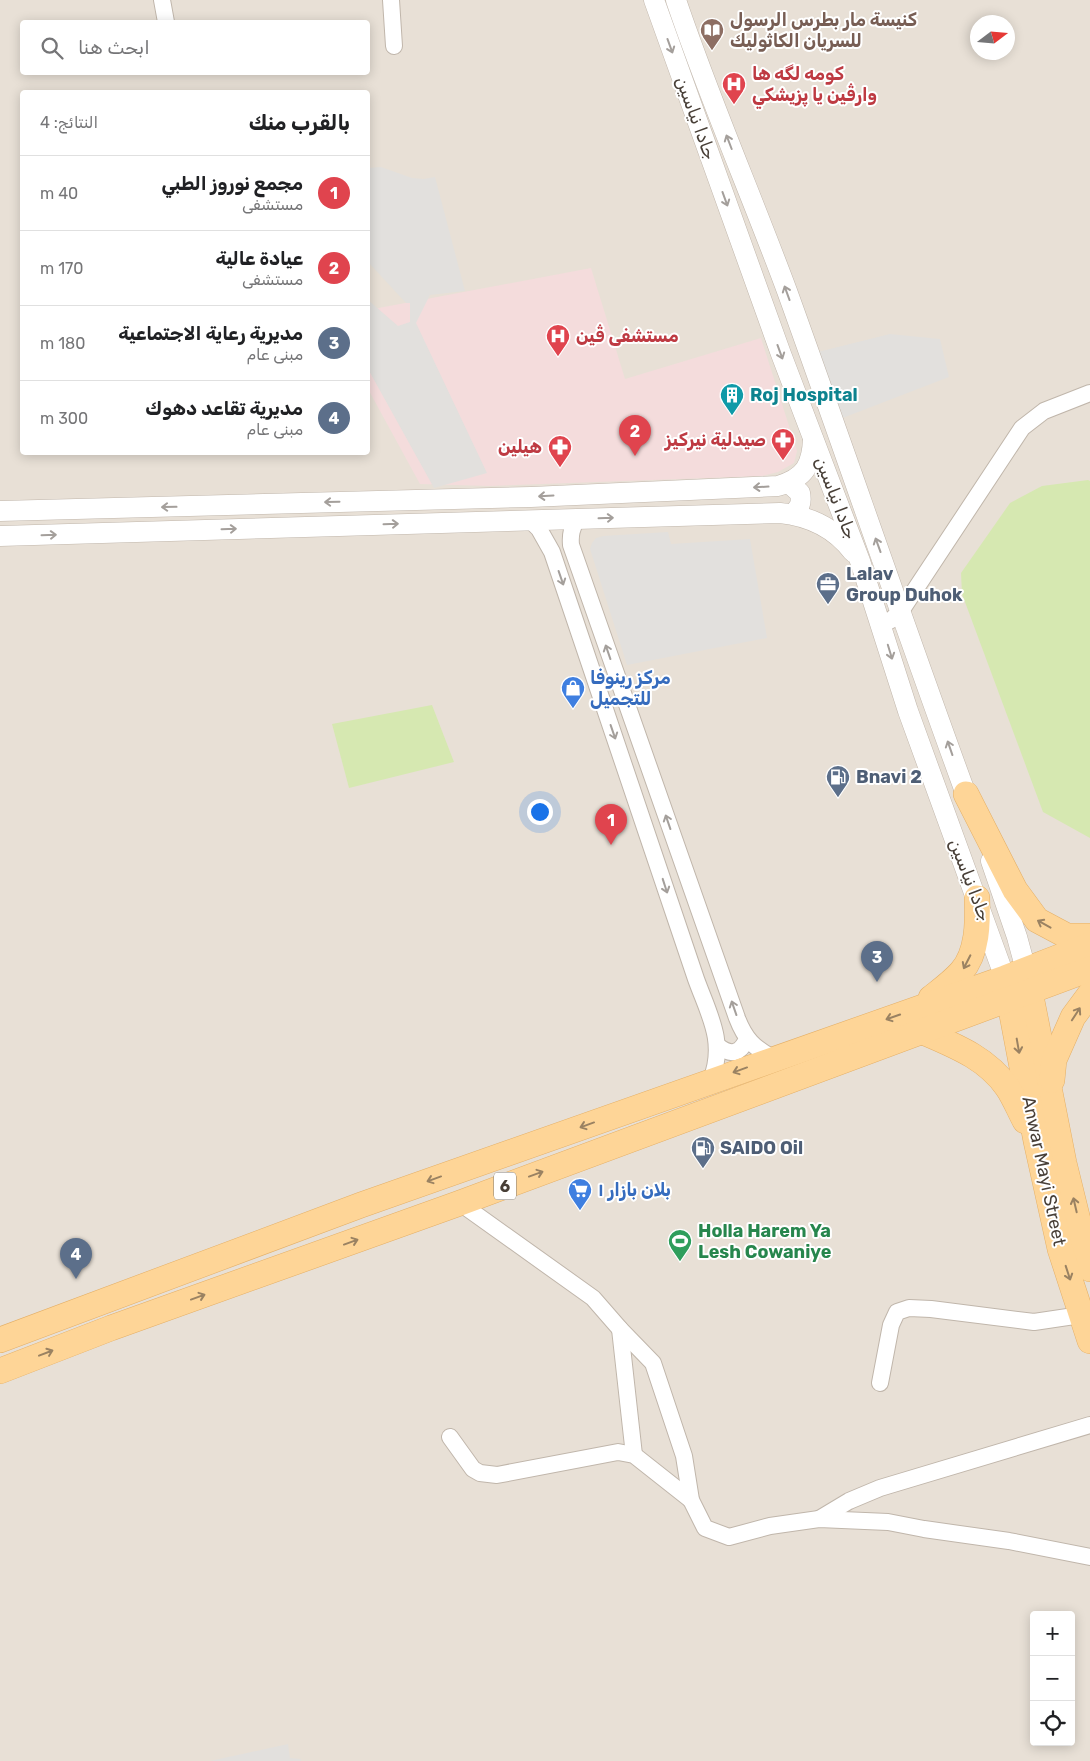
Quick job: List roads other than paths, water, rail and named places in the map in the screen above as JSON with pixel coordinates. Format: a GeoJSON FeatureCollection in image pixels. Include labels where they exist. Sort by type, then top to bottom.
{"type":"FeatureCollection","features":[{"type":"Feature","properties":{"kind":"main road"},"geometry":{"type":"LineString","coordinates":[[966,794],[1015,890],[1037,920],[1067,936],[1090,936]]}},
{"type":"Feature","properties":{"kind":"main road"},"geometry":{"type":"LineString","coordinates":[[977,898],[978,920],[974,948],[962,971],[922,1019],[991,1069],[1007,1088],[1036,1141]]}},
{"type":"Feature","properties":{"kind":"main road","name":"6"},"geometry":{"type":"LineString","coordinates":[[1018,984],[1090,945]]}},
{"type":"Feature","properties":{"kind":"main road","name":"6"},"geometry":{"type":"LineString","coordinates":[[0,1371],[111,1328],[460,1203],[922,1019],[1018,984],[1090,969]]}},
{"type":"Feature","properties":{"kind":"main road","name":"Anwar Mayi Street"},"geometry":{"type":"LineString","coordinates":[[1018,984],[1051,1093],[1064,1163],[1090,1269]]}},
{"type":"Feature","properties":{"kind":"main road","name":"Anwar Mayi Street"},"geometry":{"type":"LineString","coordinates":[[1018,984],[1036,1141],[1060,1249],[1090,1341]]}},
{"type":"Feature","properties":{"kind":"main road"},"geometry":{"type":"LineString","coordinates":[[1051,1093],[1054,1060],[1073,1017],[1090,994]]}},
{"type":"Feature","properties":{"kind":"main road","name":"6"},"geometry":{"type":"LineString","coordinates":[[0,1340],[351,1208],[773,1058],[922,1019]]}},
{"type":"Feature","properties":{"kind":"street"},"geometry":{"type":"LineString","coordinates":[[162,0],[166,20]]}},
{"type":"Feature","properties":{"kind":"street"},"geometry":{"type":"LineString","coordinates":[[390,0],[394,46]]}},
{"type":"Feature","properties":{"kind":"street","name":"جادا نیاسین"},"geometry":{"type":"LineString","coordinates":[[654,0],[781,354],[860,561],[908,711],[977,898],[1018,984]]}},
{"type":"Feature","properties":{"kind":"street","name":"جادا نیاسین"},"geometry":{"type":"LineString","coordinates":[[676,0],[769,242],[1017,937],[1018,984]]}},
{"type":"Feature","properties":{"kind":"street"},"geometry":{"type":"LineString","coordinates":[[881,625],[891,620],[901,610],[1022,428],[1044,411],[1090,393]]}},
{"type":"Feature","properties":{"kind":"street"},"geometry":{"type":"LineString","coordinates":[[0,511],[454,499],[768,486],[788,483],[804,472],[812,456],[813,437]]}},
{"type":"Feature","properties":{"kind":"street"},"geometry":{"type":"LineString","coordinates":[[788,483],[800,493],[802,501],[798,509],[792,514]]}},
{"type":"Feature","properties":{"kind":"street"},"geometry":{"type":"LineString","coordinates":[[453,522],[454,499]]}},
{"type":"Feature","properties":{"kind":"street"},"geometry":{"type":"LineString","coordinates":[[203,506],[204,530]]}},
{"type":"Feature","properties":{"kind":"street"},"geometry":{"type":"LineString","coordinates":[[77,509],[78,534]]}},
{"type":"Feature","properties":{"kind":"street"},"geometry":{"type":"LineString","coordinates":[[0,536],[780,513],[792,514],[812,520],[831,530],[847,544],[860,561]]}},
{"type":"Feature","properties":{"kind":"street"},"geometry":{"type":"LineString","coordinates":[[577,519],[572,527],[571,545],[737,1018],[747,1039],[759,1050],[773,1058]]}},
{"type":"Feature","properties":{"kind":"street"},"geometry":{"type":"LineString","coordinates":[[530,520],[539,529],[552,552],[713,1025],[718,1046],[717,1064],[711,1080]]}},
{"type":"Feature","properties":{"kind":"street"},"geometry":{"type":"LineString","coordinates":[[552,552],[560,544],[571,545]]}},
{"type":"Feature","properties":{"kind":"street"},"geometry":{"type":"LineString","coordinates":[[718,1046],[726,1052],[735,1052],[743,1047],[747,1039]]}},
{"type":"Feature","properties":{"kind":"street"},"geometry":{"type":"LineString","coordinates":[[460,1203],[592,1298],[652,1363],[684,1456],[691,1500],[705,1528],[729,1537],[770,1526],[819,1519],[888,1522],[924,1530],[1009,1541],[1090,1557]]}},
{"type":"Feature","properties":{"kind":"street"},"geometry":{"type":"LineString","coordinates":[[880,1382],[891,1324],[897,1312],[909,1308],[1034,1322],[1081,1315]]}},
{"type":"Feature","properties":{"kind":"street"},"geometry":{"type":"LineString","coordinates":[[620,1329],[634,1455]]}},
{"type":"Feature","properties":{"kind":"street"},"geometry":{"type":"LineString","coordinates":[[819,1519],[849,1501],[880,1488],[1090,1424]]}},
{"type":"Feature","properties":{"kind":"street"},"geometry":{"type":"LineString","coordinates":[[450,1437],[474,1469],[480,1473],[497,1476],[618,1452],[634,1455],[691,1500]]}},
{"type":"Feature","properties":{"kind":"place","name":"كنيسة مار بطرس الرسول للسريان الكاثوليك"},"geometry":{"type":"Point","coordinates":[712,51]}},
{"type":"Feature","properties":{"kind":"place","name":"كومه لگه ها وارڤين يا پزيشكي"},"geometry":{"type":"Point","coordinates":[734,105]}},
{"type":"Feature","properties":{"kind":"place","name":"مستشفى ڤين"},"geometry":{"type":"Point","coordinates":[558,357]}},
{"type":"Feature","properties":{"kind":"place","name":"Roj Hospital"},"geometry":{"type":"Point","coordinates":[732,416]}},
{"type":"Feature","properties":{"kind":"place","name":"عيادة عالية"},"geometry":{"type":"Point","coordinates":[635,456]}},
{"type":"Feature","properties":{"kind":"place","name":"صيدلية نيركيز"},"geometry":{"type":"Point","coordinates":[783,461]}},
{"type":"Feature","properties":{"kind":"place","name":"هيلين"},"geometry":{"type":"Point","coordinates":[560,468]}},
{"type":"Feature","properties":{"kind":"place","name":"Lalav Group Duhok"},"geometry":{"type":"Point","coordinates":[828,605]}},
{"type":"Feature","properties":{"kind":"place","name":"مركز رينوفا للتجميل"},"geometry":{"type":"Point","coordinates":[573,709]}},
{"type":"Feature","properties":{"kind":"place","name":"Bnavi 2"},"geometry":{"type":"Point","coordinates":[838,798]}},
{"type":"Feature","properties":{"kind":"place","name":"مجمع نوروز الطبي"},"geometry":{"type":"Point","coordinates":[611,845]}},
{"type":"Feature","properties":{"kind":"place","name":"مديرية رعاية الاجتماعية"},"geometry":{"type":"Point","coordinates":[877,982]}},
{"type":"Feature","properties":{"kind":"place","name":"SAIDO Oil"},"geometry":{"type":"Point","coordinates":[703,1169]}},
{"type":"Feature","properties":{"kind":"place","name":"بلان بازار ١"},"geometry":{"type":"Point","coordinates":[580,1211]}},
{"type":"Feature","properties":{"kind":"place","name":"Holla Harem Ya Lesh Cowaniye"},"geometry":{"type":"Point","coordinates":[680,1262]}},
{"type":"Feature","properties":{"kind":"place","name":"مديرية تقاعد دهوك"},"geometry":{"type":"Point","coordinates":[76,1279]}}]}
